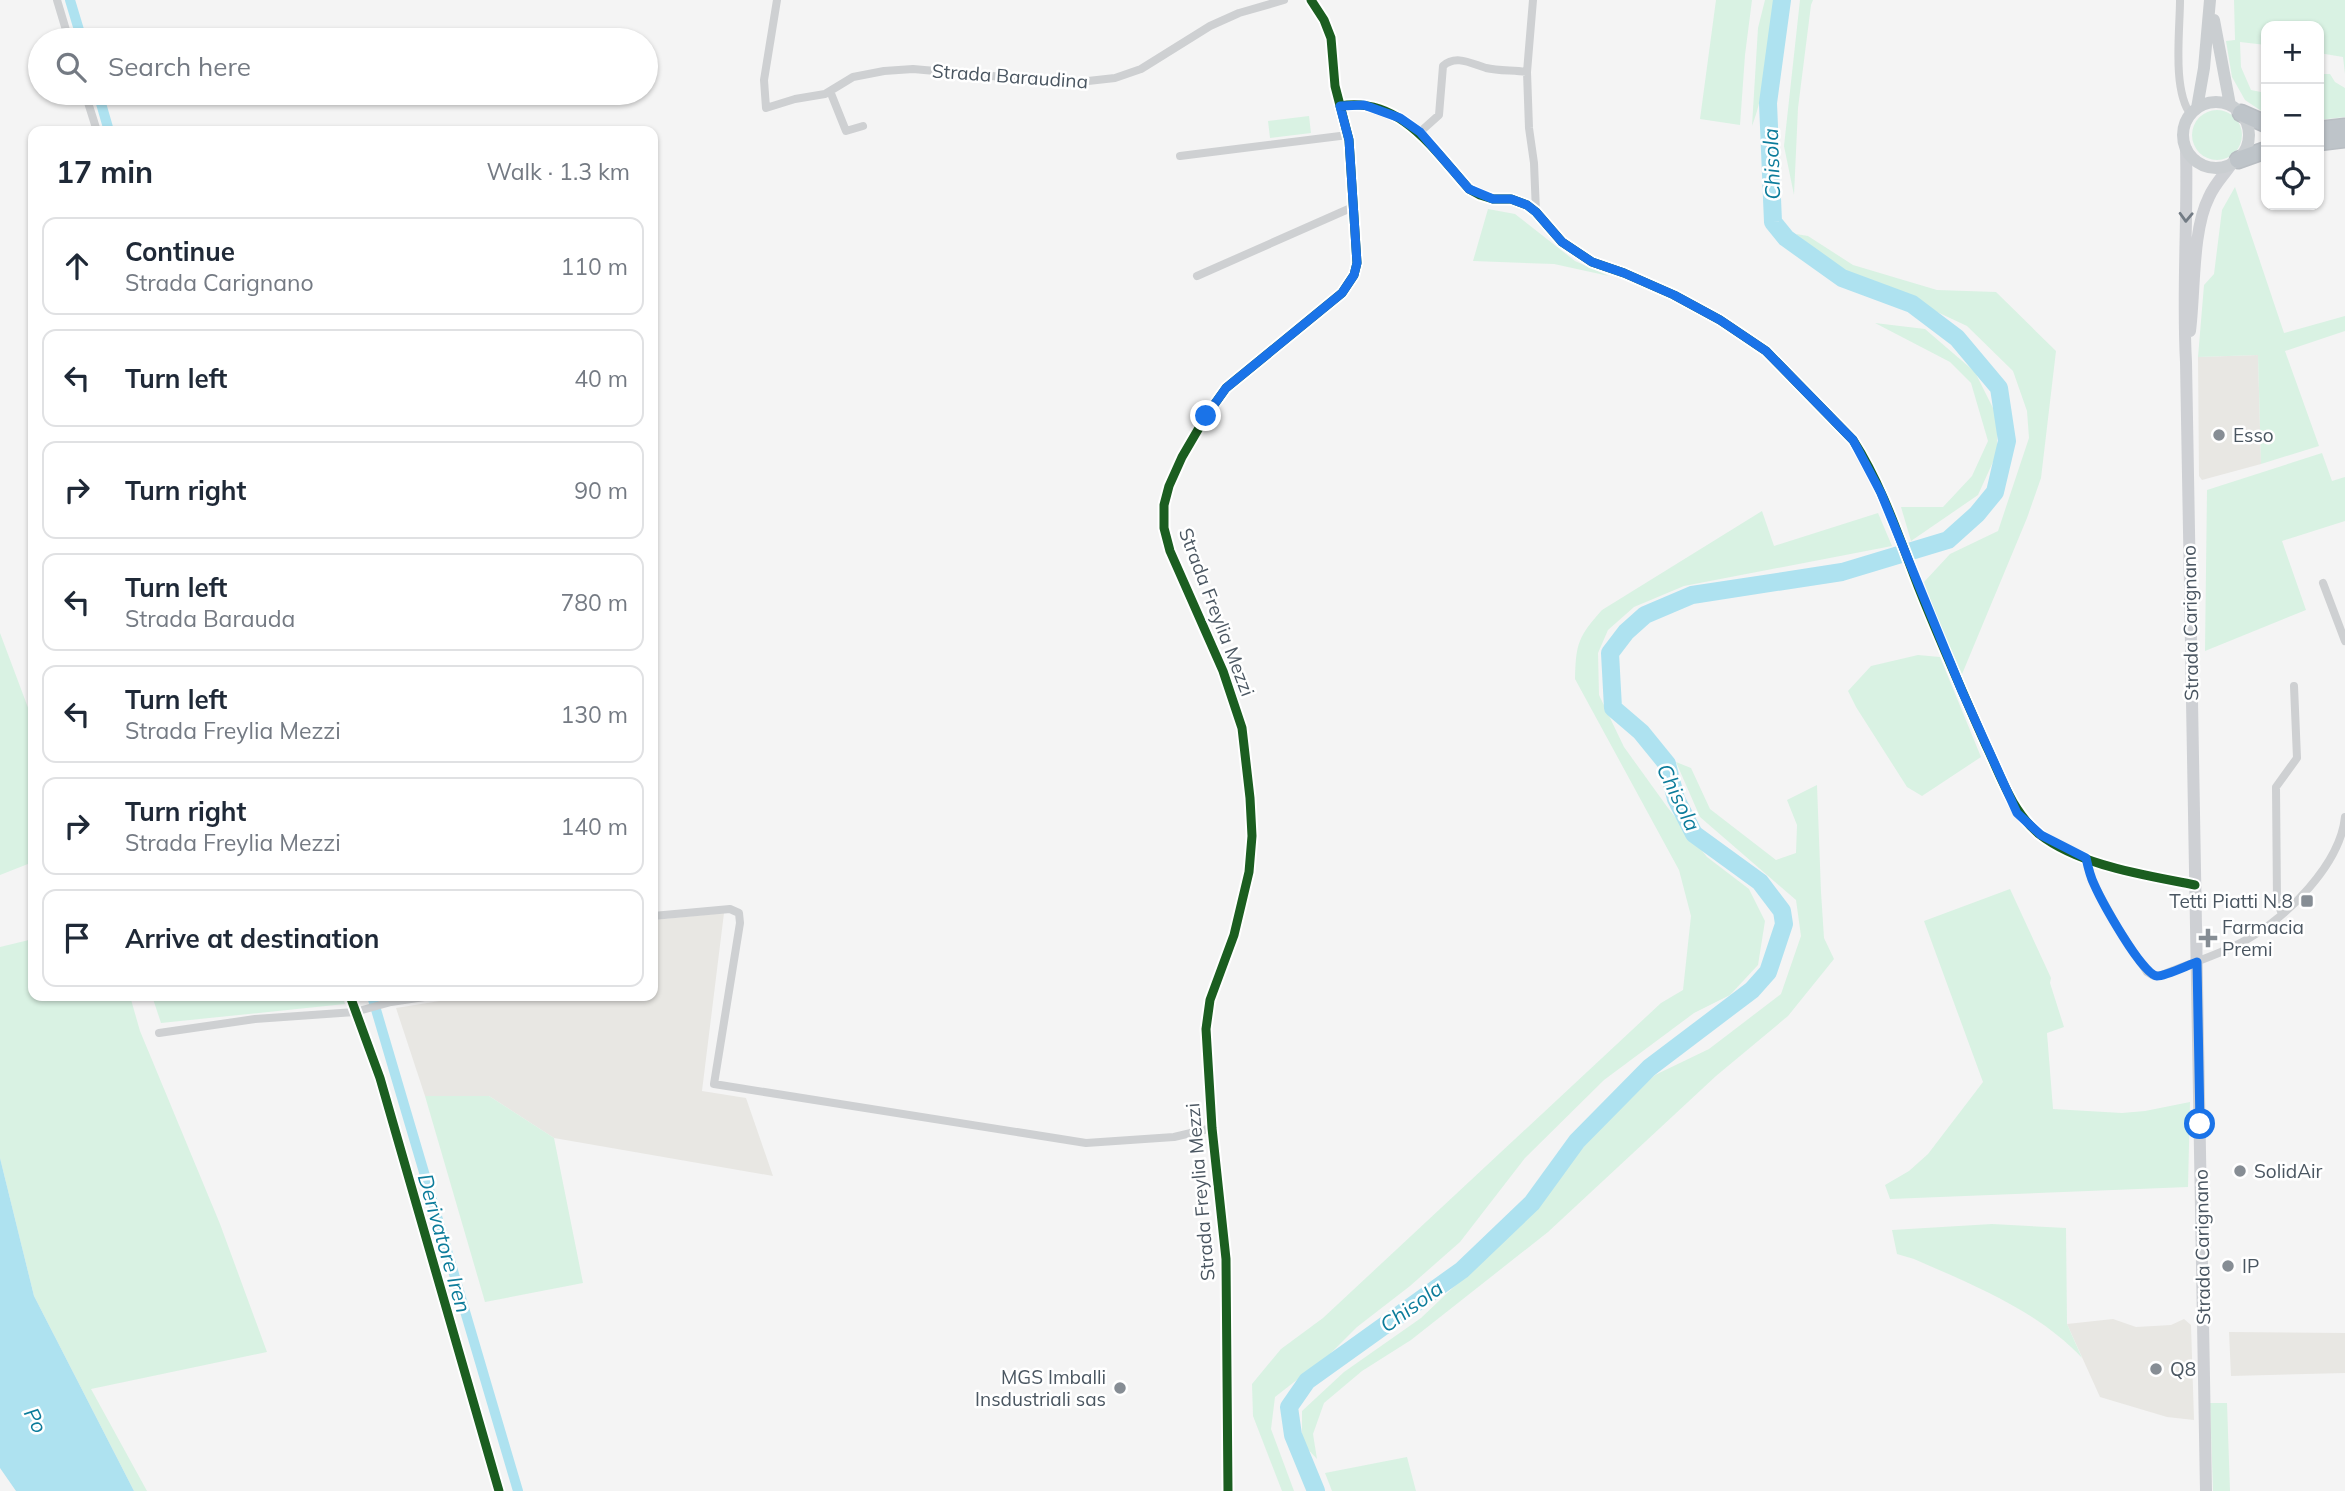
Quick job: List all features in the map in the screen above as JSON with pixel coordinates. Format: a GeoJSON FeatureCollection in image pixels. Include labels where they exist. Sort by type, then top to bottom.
{"type":"FeatureCollection","features":[{"type":"Feature","properties":{"kind":"highway"},"geometry":{"type":"LineString","coordinates":[[2236,109],[2261,122]]}},
{"type":"Feature","properties":{"kind":"highway"},"geometry":{"type":"LineString","coordinates":[[2324,129],[2345,127]]}},
{"type":"Feature","properties":{"kind":"highway"},"geometry":{"type":"LineString","coordinates":[[2324,141],[2345,139]]}},
{"type":"Feature","properties":{"kind":"highway"},"geometry":{"type":"LineString","coordinates":[[2234,163],[2261,151]]}},
{"type":"Feature","properties":{"kind":"main road"},"geometry":{"type":"LineString","coordinates":[[2194,112],[2204,68],[2210,0]]}},
{"type":"Feature","properties":{"kind":"main road"},"geometry":{"type":"LineString","coordinates":[[2186,362],[2203,216],[2208,197],[2245,152],[2250,132],[2247,122],[2236,109],[2221,68],[2210,0]]}},
{"type":"Feature","properties":{"kind":"main road"},"geometry":{"type":"LineString","coordinates":[[2186,362],[2183,312],[2187,186],[2183,133],[2185,123],[2194,112],[2213,102],[2236,109]]}},
{"type":"Feature","properties":{"kind":"main road"},"geometry":{"type":"LineString","coordinates":[[2186,149],[2202,166],[2211,168],[2234,163]]}},
{"type":"Feature","properties":{"kind":"main road","name":"Strada Carignano"},"geometry":{"type":"LineString","coordinates":[[2186,362],[2206,1491]]}},
{"type":"Feature","properties":{"kind":"street"},"geometry":{"type":"LineString","coordinates":[[57,0],[65,28]]}},
{"type":"Feature","properties":{"kind":"street","name":"Strada Baraudina"},"geometry":{"type":"LineString","coordinates":[[777,0],[764,80],[766,108],[830,90],[853,77],[884,71],[913,69],[1070,83],[1115,78],[1140,69],[1210,26],[1239,13],[1284,0]]}},
{"type":"Feature","properties":{"kind":"street"},"geometry":{"type":"LineString","coordinates":[[1311,0],[1325,20],[1331,38],[1331,60],[1340,106],[1375,108],[1400,118],[1420,132],[1469,189],[1493,199],[1511,199],[1527,205],[1562,242],[1592,262],[1674,295],[1720,320],[1766,351],[1853,440],[1881,493],[1962,691],[2017,813],[2041,835],[2086,858],[2135,873],[2195,885]]}},
{"type":"Feature","properties":{"kind":"street"},"geometry":{"type":"LineString","coordinates":[[1533,0],[1527,72],[1536,212]]}},
{"type":"Feature","properties":{"kind":"street"},"geometry":{"type":"LineString","coordinates":[[2180,0],[2180,87],[2186,108],[2194,112]]}},
{"type":"Feature","properties":{"kind":"street"},"geometry":{"type":"LineString","coordinates":[[1420,132],[1439,115],[1443,66],[1449,61],[1527,72]]}},
{"type":"Feature","properties":{"kind":"street"},"geometry":{"type":"LineString","coordinates":[[830,90],[846,131],[863,126]]}},
{"type":"Feature","properties":{"kind":"street"},"geometry":{"type":"LineString","coordinates":[[89,105],[95,126]]}},
{"type":"Feature","properties":{"kind":"street","name":"Strada Freylia Mezzi"},"geometry":{"type":"LineString","coordinates":[[1228,1491],[1226,1259],[1212,1128],[1206,1029],[1210,1000],[1234,935],[1249,872],[1251,798],[1242,728],[1223,671],[1170,551],[1164,528],[1164,505],[1182,457],[1226,388],[1342,293],[1354,275],[1357,263],[1348,135],[1340,106]]}},
{"type":"Feature","properties":{"kind":"street"},"geometry":{"type":"LineString","coordinates":[[1180,156],[1348,135]]}},
{"type":"Feature","properties":{"kind":"street"},"geometry":{"type":"LineString","coordinates":[[1197,276],[1353,207]]}},
{"type":"Feature","properties":{"kind":"street"},"geometry":{"type":"LineString","coordinates":[[2323,583],[2345,640]]}},
{"type":"Feature","properties":{"kind":"street"},"geometry":{"type":"LineString","coordinates":[[2282,914],[2277,901],[2276,786],[2297,758],[2294,687]]}},
{"type":"Feature","properties":{"kind":"street"},"geometry":{"type":"LineString","coordinates":[[2086,858],[2092,881],[2119,930],[2147,972],[2154,976],[2162,975],[2247,939],[2282,914],[2320,875],[2344,830],[2345,817]]}},
{"type":"Feature","properties":{"kind":"street"},"geometry":{"type":"LineString","coordinates":[[658,915],[730,909],[739,913],[740,922],[714,1084],[1086,1143],[1174,1137],[1212,1128]]}},
{"type":"Feature","properties":{"kind":"street"},"geometry":{"type":"LineString","coordinates":[[352,1001],[380,1078],[499,1491]]}},
{"type":"Feature","properties":{"kind":"street"},"geometry":{"type":"LineString","coordinates":[[159,1033],[255,1019],[355,1012],[398,1001]]}},
{"type":"Feature","properties":{"kind":"shaded area"},"geometry":{"type":"Polygon","coordinates":[[[2258,355],[2261,464],[2202,480],[2199,476],[2198,357],[2258,355]]]}},
{"type":"Feature","properties":{"kind":"shaded area"},"geometry":{"type":"Polygon","coordinates":[[[724,913],[702,1091],[746,1098],[773,1176],[554,1138],[489,1096],[425,1096],[396,1008],[440,1001],[658,1001],[658,920],[724,913]]]}},
{"type":"Feature","properties":{"kind":"shaded area"},"geometry":{"type":"Polygon","coordinates":[[[2113,1319],[2136,1327],[2171,1325],[2184,1319],[2191,1325],[2194,1420],[2167,1417],[2100,1397],[2067,1324],[2113,1319]]]}},
{"type":"Feature","properties":{"kind":"shaded area"},"geometry":{"type":"Polygon","coordinates":[[[2229,1332],[2345,1333],[2345,1373],[2231,1376],[2229,1332]]]}},
{"type":"Feature","properties":{"kind":"green space"},"geometry":{"type":"Polygon","coordinates":[[[1716,0],[1752,0],[1740,125],[1700,119],[1716,0]]]}},
{"type":"Feature","properties":{"kind":"green space"},"geometry":{"type":"Polygon","coordinates":[[[1765,0],[1775,0],[1764,80],[1752,126],[1758,28],[1765,0]]]}},
{"type":"Feature","properties":{"kind":"green space"},"geometry":{"type":"Polygon","coordinates":[[[1800,0],[1813,0],[1798,108],[1794,195],[1784,146],[1800,0]]]}},
{"type":"Feature","properties":{"kind":"green space"},"geometry":{"type":"Polygon","coordinates":[[[2234,0],[2345,0],[2345,74],[2343,57],[2324,54],[2324,21],[2261,21],[2261,44],[2240,42],[2241,67],[2251,90],[2261,92],[2261,111],[2245,100],[2232,77],[2226,41],[2235,40],[2234,0]]]}},
{"type":"Feature","properties":{"kind":"green space"},"geometry":{"type":"Polygon","coordinates":[[[2324,74],[2330,74],[2335,82],[2345,88],[2345,117],[2324,119],[2324,74]]]}},
{"type":"Feature","properties":{"kind":"green space"},"geometry":{"type":"Polygon","coordinates":[[[2217,110],[2235,117],[2242,135],[2235,153],[2217,160],[2199,153],[2192,135],[2199,117],[2217,110]]]}},
{"type":"Feature","properties":{"kind":"green space"},"geometry":{"type":"Polygon","coordinates":[[[1309,116],[1311,133],[1270,138],[1268,121],[1309,116]]]}},
{"type":"Feature","properties":{"kind":"green space"},"geometry":{"type":"Polygon","coordinates":[[[2235,187],[2284,333],[2345,316],[2345,331],[2285,351],[2319,446],[2261,464],[2258,355],[2198,357],[2204,285],[2214,274],[2222,210],[2235,187]]]}},
{"type":"Feature","properties":{"kind":"green space"},"geometry":{"type":"Polygon","coordinates":[[[1488,209],[1515,214],[1575,261],[1609,276],[1554,264],[1473,261],[1488,209]]]}},
{"type":"Feature","properties":{"kind":"green space"},"geometry":{"type":"Polygon","coordinates":[[[1796,234],[1808,236],[1853,265],[1937,290],[1996,292],[2056,351],[2041,478],[1960,679],[1924,582],[1950,554],[1998,531],[2029,438],[2027,411],[2013,371],[1967,326],[1846,273],[1796,234]]]}},
{"type":"Feature","properties":{"kind":"green space"},"geometry":{"type":"Polygon","coordinates":[[[1875,323],[1925,329],[1975,372],[1997,416],[1997,453],[1978,495],[1911,541],[1901,507],[1943,507],[1972,476],[1988,441],[1971,383],[1950,362],[1875,323]]]}},
{"type":"Feature","properties":{"kind":"green space"},"geometry":{"type":"Polygon","coordinates":[[[2322,453],[2332,481],[2345,477],[2345,521],[2282,541],[2306,610],[2205,651],[2207,490],[2322,453]]]}},
{"type":"Feature","properties":{"kind":"green space"},"geometry":{"type":"Polygon","coordinates":[[[1762,511],[1774,546],[1878,513],[1892,546],[1684,586],[1634,607],[1608,630],[1598,653],[1599,695],[1624,747],[1707,857],[1749,889],[1765,921],[1758,965],[1730,995],[1694,1013],[1604,1080],[1525,1158],[1460,1242],[1410,1286],[1357,1327],[1330,1354],[1275,1397],[1271,1429],[1294,1491],[1282,1491],[1253,1416],[1252,1384],[1281,1349],[1323,1318],[1661,1003],[1683,990],[1691,916],[1679,870],[1575,679],[1576,657],[1583,634],[1602,610],[1762,511]]]}},
{"type":"Feature","properties":{"kind":"green space"},"geometry":{"type":"Polygon","coordinates":[[[0,633],[28,708],[28,864],[0,875],[0,633]]]}},
{"type":"Feature","properties":{"kind":"green space"},"geometry":{"type":"Polygon","coordinates":[[[1918,655],[1940,657],[1981,757],[1922,796],[1907,787],[1848,691],[1871,666],[1918,655]]]}},
{"type":"Feature","properties":{"kind":"green space"},"geometry":{"type":"Polygon","coordinates":[[[1676,762],[1691,768],[1710,809],[1776,860],[1796,853],[1797,825],[1787,800],[1817,785],[1824,938],[1834,959],[1788,1016],[1716,1076],[1548,1232],[1411,1340],[1362,1371],[1324,1403],[1313,1434],[1317,1459],[1302,1443],[1302,1411],[1344,1372],[1421,1318],[1499,1244],[1619,1106],[1655,1075],[1709,1049],[1781,994],[1801,936],[1796,900],[1700,817],[1676,762]]]}},
{"type":"Feature","properties":{"kind":"green space"},"geometry":{"type":"Polygon","coordinates":[[[2010,889],[2051,978],[2050,983],[2064,1027],[2047,1033],[2053,1109],[2122,1113],[2190,1102],[2188,1187],[1890,1199],[1885,1185],[1909,1171],[1928,1154],[1983,1082],[1924,921],[2010,889]]]}},
{"type":"Feature","properties":{"kind":"green space"},"geometry":{"type":"Polygon","coordinates":[[[28,940],[28,1001],[131,1001],[140,1031],[220,1224],[267,1352],[91,1389],[147,1491],[134,1491],[34,1296],[0,1158],[0,947],[28,940]]]}},
{"type":"Feature","properties":{"kind":"green space"},"geometry":{"type":"Polygon","coordinates":[[[154,1001],[344,1001],[345,1004],[161,1023],[154,1001]]]}},
{"type":"Feature","properties":{"kind":"green space"},"geometry":{"type":"Polygon","coordinates":[[[425,1096],[489,1096],[554,1138],[583,1283],[485,1302],[425,1096]]]}},
{"type":"Feature","properties":{"kind":"green space"},"geometry":{"type":"Polygon","coordinates":[[[1992,1224],[2066,1228],[2067,1324],[2082,1358],[2025,1312],[1959,1279],[1897,1254],[1892,1230],[1992,1224]]]}},
{"type":"Feature","properties":{"kind":"green space"},"geometry":{"type":"Polygon","coordinates":[[[2210,1403],[2227,1403],[2230,1491],[2213,1491],[2210,1403]]]}},
{"type":"Feature","properties":{"kind":"green space"},"geometry":{"type":"Polygon","coordinates":[[[1407,1457],[1416,1491],[1332,1491],[1325,1473],[1407,1457]]]}},
{"type":"Feature","properties":{"kind":"water","name":"Po"},"geometry":{"type":"Polygon","coordinates":[[[0,1158],[34,1296],[134,1491],[16,1491],[0,1468],[0,1158]]]}},
{"type":"Feature","properties":{"kind":"waterway","name":"Derivatore Iren"},"geometry":{"type":"LineString","coordinates":[[70,0],[78,28]]}},
{"type":"Feature","properties":{"kind":"waterway","name":"Chisola"},"geometry":{"type":"LineString","coordinates":[[1316,1491],[1293,1435],[1289,1407],[1307,1381],[1462,1270],[1532,1203],[1577,1141],[1649,1068],[1752,990],[1768,972],[1784,924],[1782,911],[1760,882],[1694,834],[1676,799],[1667,764],[1641,732],[1613,708],[1610,653],[1626,632],[1645,615],[1692,595],[1842,572],[1948,540],[1977,514],[1995,492],[2007,441],[1999,388],[1957,338],[1912,304],[1842,278],[1786,238],[1773,222],[1768,103],[1782,0]]}},
{"type":"Feature","properties":{"kind":"waterway","name":"Derivatore Iren"},"geometry":{"type":"LineString","coordinates":[[101,105],[108,126]]}},
{"type":"Feature","properties":{"kind":"waterway","name":"Derivatore Iren"},"geometry":{"type":"LineString","coordinates":[[373,1001],[518,1491]]}},
{"type":"Feature","properties":{"kind":"cycle path"},"geometry":{"type":"LineString","coordinates":[[1228,1491],[1226,1259],[1212,1128],[1206,1029],[1210,1000],[1234,935],[1249,872],[1252,836],[1250,798],[1242,728],[1223,671],[1170,551],[1164,528],[1164,505],[1182,457],[1226,388],[1342,293],[1354,275],[1357,263],[1349,140],[1335,86],[1331,38],[1324,20],[1311,0]]}},
{"type":"Feature","properties":{"kind":"cycle path"},"geometry":{"type":"LineString","coordinates":[[1340,106],[1361,105],[1381,109],[1398,118],[1429,143],[1469,189],[1493,199],[1511,199],[1527,205],[1562,242],[1592,262],[1674,295],[1720,320],[1766,351],[1853,440],[1873,475],[1976,723],[2008,792],[2029,825],[2055,845],[2093,862],[2195,885]]}},
{"type":"Feature","properties":{"kind":"cycle path"},"geometry":{"type":"LineString","coordinates":[[352,1001],[380,1078],[499,1491]]}},
{"type":"Feature","properties":{"kind":"place","name":"Esso"},"geometry":{"type":"Point","coordinates":[2219,435]}},
{"type":"Feature","properties":{"kind":"place","name":"Tetti Piatti N.8"},"geometry":{"type":"Point","coordinates":[2307,901]}},
{"type":"Feature","properties":{"kind":"place","name":"Farmacia Premi"},"geometry":{"type":"Point","coordinates":[2208,938]}},
{"type":"Feature","properties":{"kind":"place","name":"SolidAir"},"geometry":{"type":"Point","coordinates":[2240,1171]}},
{"type":"Feature","properties":{"kind":"place","name":"IP"},"geometry":{"type":"Point","coordinates":[2228,1266]}},
{"type":"Feature","properties":{"kind":"place","name":"Q8"},"geometry":{"type":"Point","coordinates":[2156,1369]}},
{"type":"Feature","properties":{"kind":"place","name":"MGS Imballi Insdustriali sas"},"geometry":{"type":"Point","coordinates":[1120,1388]}},
{"type":"Feature","properties":{"kind":"route"},"geometry":{"type":"LineString","coordinates":[[1206,416],[1226,388],[1342,293],[1354,275],[1357,263],[1349,140],[1340,106],[1348,105],[1375,108],[1412,125],[1469,189],[1493,199],[1511,199],[1527,205],[1562,242],[1592,262],[1674,295],[1720,320],[1766,351],[1853,440],[1864,457],[1962,691],[2017,813],[2041,835],[2086,858],[2092,881],[2119,930],[2147,972],[2154,976],[2162,975],[2197,962],[2200,1124]]}}]}
